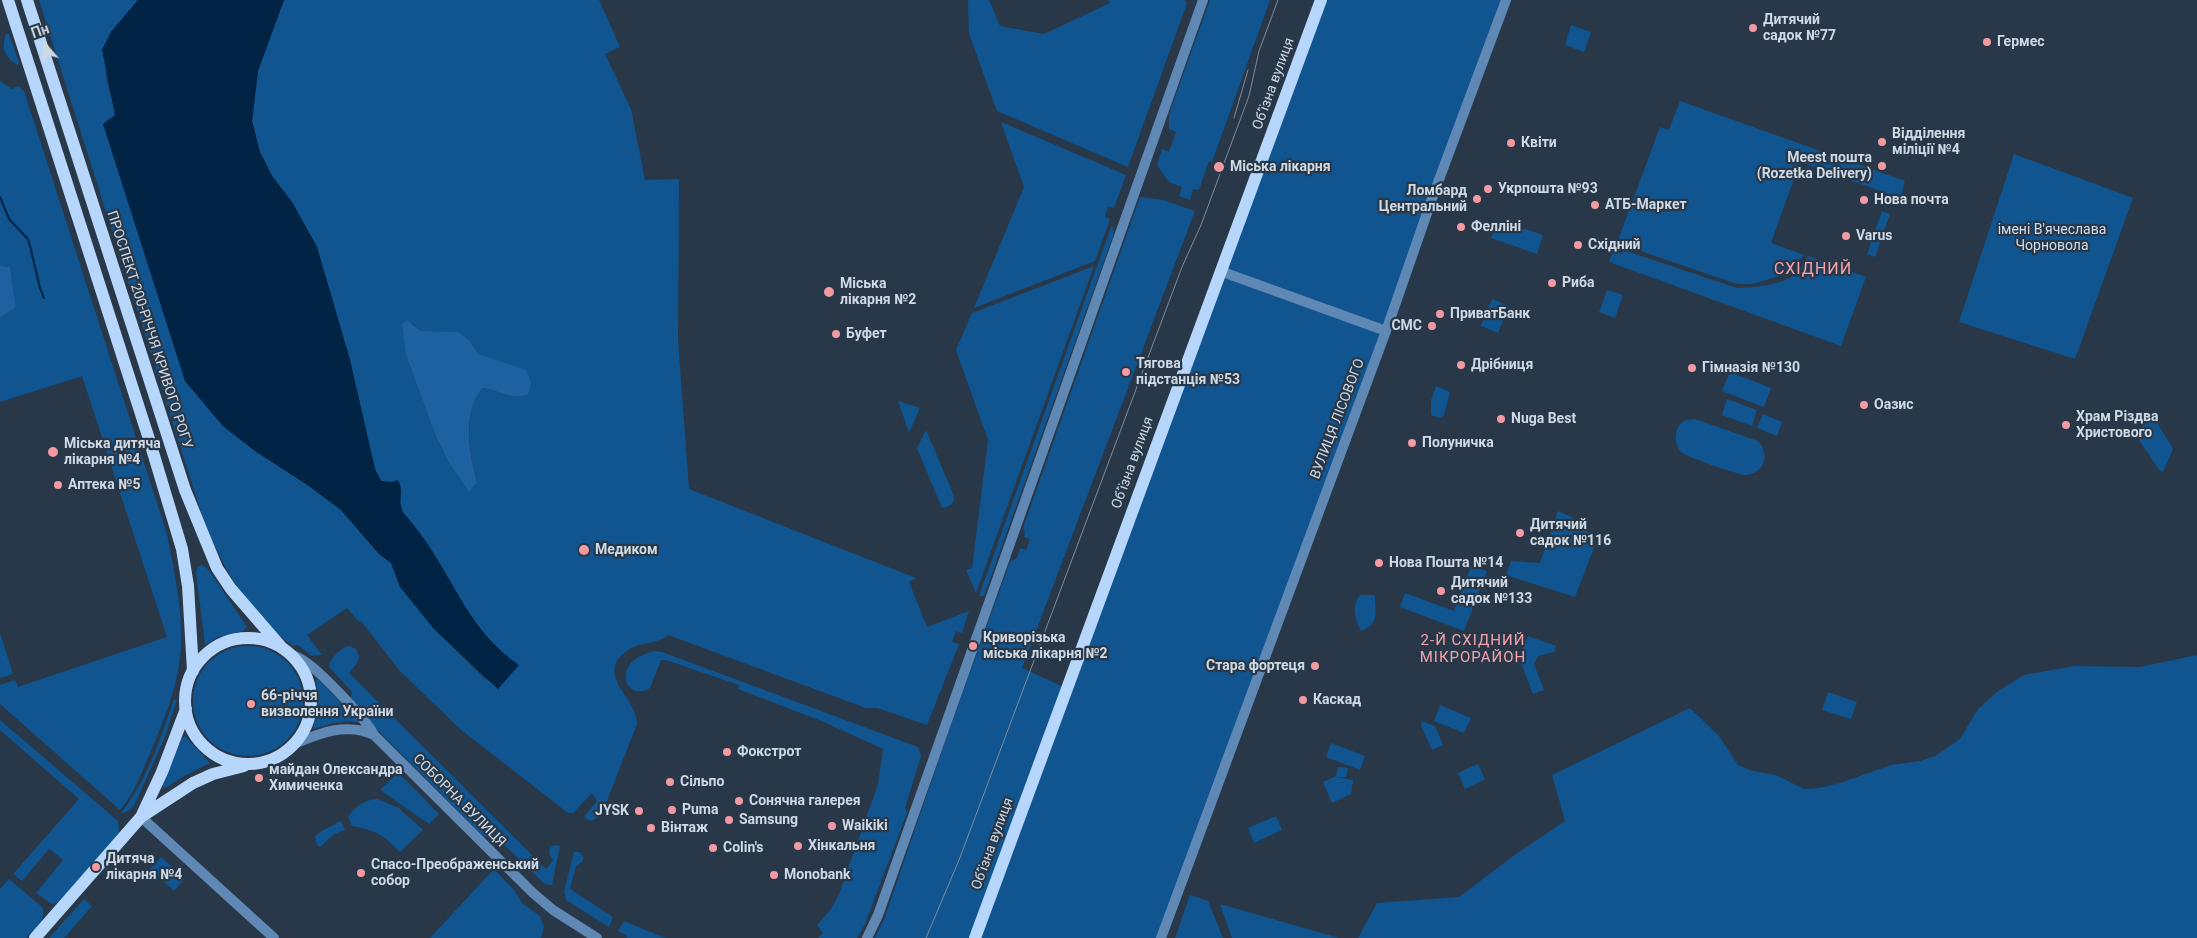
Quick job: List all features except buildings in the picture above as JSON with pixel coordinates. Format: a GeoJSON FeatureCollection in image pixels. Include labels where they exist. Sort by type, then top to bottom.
{"type":"FeatureCollection","features":[{"type":"Feature","properties":{"kind":"main road"},"geometry":{"type":"LineString","coordinates":[[8,0],[149,439],[182,549],[188,586],[193,671]]}},
{"type":"Feature","properties":{"kind":"main road","name":"ПРОСПЕКТ 200-РІЧЧЯ КРИВОГО РОГУ"},"geometry":{"type":"LineString","coordinates":[[27,0],[185,490],[207,548],[231,589],[286,651]]}},
{"type":"Feature","properties":{"kind":"main road","name":"Обʼїзна вулиця"},"geometry":{"type":"LineString","coordinates":[[975,938],[1321,0]]}},
{"type":"Feature","properties":{"kind":"main road"},"geometry":{"type":"LineString","coordinates":[[141,816],[193,783],[214,774],[254,764],[276,758],[294,744],[307,723],[311,698],[305,674],[286,651],[269,642],[255,638],[233,640],[212,649],[201,659],[193,671],[186,689],[186,709],[195,735],[214,754],[234,762],[254,764]]}},
{"type":"Feature","properties":{"kind":"main road"},"geometry":{"type":"LineString","coordinates":[[35,938],[141,816],[162,772],[186,709]]}},
{"type":"Feature","properties":{"kind":"street"},"geometry":{"type":"LineString","coordinates":[[867,938],[878,915],[1203,0]]}},
{"type":"Feature","properties":{"kind":"street","name":"ВУЛИЦЯ ЛІСОВОГО"},"geometry":{"type":"LineString","coordinates":[[1161,938],[1386,331],[1434,193],[1506,0]]}},
{"type":"Feature","properties":{"kind":"street"},"geometry":{"type":"LineString","coordinates":[[1220,271],[1386,331]]}},
{"type":"Feature","properties":{"kind":"street"},"geometry":{"type":"LineString","coordinates":[[286,651],[315,670],[368,724],[374,735]]}},
{"type":"Feature","properties":{"kind":"street"},"geometry":{"type":"LineString","coordinates":[[294,744],[330,730],[349,729],[365,731],[374,735]]}},
{"type":"Feature","properties":{"kind":"street","name":"СОБОРНА ВУЛИЦЯ"},"geometry":{"type":"LineString","coordinates":[[374,735],[533,893],[553,910],[597,938]]}},
{"type":"Feature","properties":{"kind":"street"},"geometry":{"type":"LineString","coordinates":[[141,816],[274,938]]}},
{"type":"Feature","properties":{"kind":"green space"},"geometry":{"type":"Polygon","coordinates":[[[39,0],[138,0],[111,32],[106,78],[185,381],[223,426],[255,451],[306,484],[341,510],[379,554],[391,562],[400,587],[434,629],[485,679],[500,687],[518,665],[504,654],[481,629],[431,549],[403,512],[400,498],[391,482],[381,481],[375,469],[350,360],[317,247],[292,202],[272,176],[260,152],[252,121],[258,71],[284,0],[599,0],[620,47],[605,54],[631,109],[645,180],[679,179],[678,340],[689,489],[916,578],[909,582],[927,627],[969,611],[962,633],[956,631],[952,642],[959,644],[927,725],[877,708],[866,708],[668,635],[659,640],[633,647],[618,659],[614,668],[615,677],[631,705],[637,724],[601,816],[591,821],[584,817],[597,801],[592,793],[573,813],[568,813],[460,729],[399,670],[361,621],[359,622],[347,608],[307,635],[322,655],[312,656],[298,645],[293,646],[263,619],[238,587],[218,552],[202,515],[39,0]],[[412,323],[406,355],[435,434],[448,461],[477,482],[469,434],[472,410],[481,388],[510,396],[528,395],[494,360],[478,354],[470,341],[421,331],[412,323]]]}},
{"type":"Feature","properties":{"kind":"green space"},"geometry":{"type":"Polygon","coordinates":[[[968,0],[989,0],[1000,26],[1044,34],[1110,3],[1108,0],[1184,0],[1187,3],[1128,167],[997,111],[969,34],[968,0]]]}},
{"type":"Feature","properties":{"kind":"green space"},"geometry":{"type":"Polygon","coordinates":[[[1210,0],[1270,0],[1212,162],[1209,161],[1199,190],[1193,189],[1190,200],[1179,196],[1182,187],[1169,182],[1157,165],[1162,149],[1169,152],[1176,132],[1169,129],[1169,114],[1210,0]]]}},
{"type":"Feature","properties":{"kind":"green space"},"geometry":{"type":"Polygon","coordinates":[[[1321,0],[1506,0],[1161,938],[875,938],[885,917],[949,730],[1010,562],[1017,558],[1020,548],[1026,550],[1030,539],[1024,537],[1023,528],[1140,197],[1163,200],[1195,211],[1022,668],[1066,688],[1321,0]]]}},
{"type":"Feature","properties":{"kind":"green space"},"geometry":{"type":"Polygon","coordinates":[[[1571,25],[1591,32],[1584,52],[1565,45],[1571,25]]]}},
{"type":"Feature","properties":{"kind":"green space"},"geometry":{"type":"Polygon","coordinates":[[[6,34],[9,34],[19,63],[17,65],[6,55],[4,44],[6,34]]]}},
{"type":"Feature","properties":{"kind":"green space"},"geometry":{"type":"Polygon","coordinates":[[[0,81],[12,89],[18,86],[24,91],[167,534],[175,575],[179,602],[181,643],[175,686],[161,727],[141,775],[134,790],[120,810],[0,704],[0,685],[15,680],[18,687],[167,637],[82,376],[0,402],[0,318],[16,307],[10,267],[0,266],[0,81]]]}},
{"type":"Feature","properties":{"kind":"green space"},"geometry":{"type":"Polygon","coordinates":[[[1680,101],[1905,181],[1900,198],[1800,162],[1771,243],[1804,255],[1787,274],[1752,284],[1737,284],[1617,243],[1660,127],[1669,130],[1680,101]]]}},
{"type":"Feature","properties":{"kind":"green space"},"geometry":{"type":"Polygon","coordinates":[[[1001,122],[1126,175],[1114,208],[1108,207],[1105,217],[1110,219],[1095,261],[974,308],[1024,187],[1001,122]]]}},
{"type":"Feature","properties":{"kind":"green space","name":"імені В'ячеслава Чорновола"},"geometry":{"type":"Polygon","coordinates":[[[2014,154],[2133,198],[2075,359],[1959,322],[2014,154]]]}},
{"type":"Feature","properties":{"kind":"green space"},"geometry":{"type":"Polygon","coordinates":[[[1882,211],[1890,214],[1875,257],[1867,254],[1882,211]]]}},
{"type":"Feature","properties":{"kind":"green space"},"geometry":{"type":"Polygon","coordinates":[[[1498,220],[1543,235],[1537,254],[1491,238],[1498,220]]]}},
{"type":"Feature","properties":{"kind":"green space"},"geometry":{"type":"Polygon","coordinates":[[[1111,227],[1113,227],[1113,236],[984,596],[979,596],[1111,227]]]}},
{"type":"Feature","properties":{"kind":"green space"},"geometry":{"type":"Polygon","coordinates":[[[1623,250],[1737,288],[1764,286],[1783,281],[1795,274],[1808,256],[1866,277],[1841,346],[1609,262],[1613,251],[1622,254],[1623,250]]]}},
{"type":"Feature","properties":{"kind":"green space"},"geometry":{"type":"Polygon","coordinates":[[[1094,266],[976,593],[966,570],[972,568],[988,440],[956,350],[972,313],[1094,266]]]}},
{"type":"Feature","properties":{"kind":"green space"},"geometry":{"type":"Polygon","coordinates":[[[1607,290],[1623,295],[1615,318],[1599,312],[1607,290]]]}},
{"type":"Feature","properties":{"kind":"green space"},"geometry":{"type":"Polygon","coordinates":[[[1492,299],[1509,306],[1498,333],[1481,326],[1492,299]]]}},
{"type":"Feature","properties":{"kind":"green space"},"geometry":{"type":"Polygon","coordinates":[[[1730,372],[1771,388],[1764,407],[1722,391],[1730,372]]]}},
{"type":"Feature","properties":{"kind":"green space"},"geometry":{"type":"Polygon","coordinates":[[[1436,386],[1450,392],[1444,415],[1440,418],[1431,415],[1431,400],[1436,386]]]}},
{"type":"Feature","properties":{"kind":"green space"},"geometry":{"type":"Polygon","coordinates":[[[1727,399],[1757,410],[1752,426],[1722,415],[1727,399]]]}},
{"type":"Feature","properties":{"kind":"green space"},"geometry":{"type":"Polygon","coordinates":[[[898,401],[920,408],[909,433],[898,401]]]}},
{"type":"Feature","properties":{"kind":"green space"},"geometry":{"type":"Polygon","coordinates":[[[1763,414],[1782,422],[1777,436],[1757,428],[1763,414]]]}},
{"type":"Feature","properties":{"kind":"green space"},"geometry":{"type":"Polygon","coordinates":[[[2145,414],[2152,415],[2173,449],[2163,472],[2160,471],[2139,440],[2145,414]]]}},
{"type":"Feature","properties":{"kind":"green space"},"geometry":{"type":"Polygon","coordinates":[[[1695,419],[1758,441],[1764,452],[1764,462],[1758,471],[1746,475],[1741,474],[1681,452],[1676,438],[1678,427],[1684,422],[1695,419]]]}},
{"type":"Feature","properties":{"kind":"green space"},"geometry":{"type":"Polygon","coordinates":[[[926,430],[954,496],[951,505],[947,507],[942,508],[917,448],[926,430]]]}},
{"type":"Feature","properties":{"kind":"green space"},"geometry":{"type":"Polygon","coordinates":[[[1558,511],[1581,524],[1595,545],[1575,597],[1506,575],[1511,561],[1540,563],[1558,511]]]}},
{"type":"Feature","properties":{"kind":"green space"},"geometry":{"type":"Polygon","coordinates":[[[201,565],[208,569],[247,627],[243,631],[218,637],[205,645],[196,572],[201,565]]]}},
{"type":"Feature","properties":{"kind":"green space"},"geometry":{"type":"Polygon","coordinates":[[[1471,566],[1487,571],[1464,631],[1400,607],[1405,593],[1454,611],[1471,566]]]}},
{"type":"Feature","properties":{"kind":"green space"},"geometry":{"type":"Polygon","coordinates":[[[1360,595],[1375,595],[1374,621],[1361,631],[1355,613],[1357,599],[1360,595]]]}},
{"type":"Feature","properties":{"kind":"green space"},"geometry":{"type":"Polygon","coordinates":[[[0,633],[13,674],[0,678],[0,633]]]}},
{"type":"Feature","properties":{"kind":"green space"},"geometry":{"type":"Polygon","coordinates":[[[1528,636],[1556,646],[1554,652],[1538,656],[1534,664],[1544,690],[1533,694],[1519,658],[1528,636]]]}},
{"type":"Feature","properties":{"kind":"green space"},"geometry":{"type":"Polygon","coordinates":[[[248,646],[269,650],[287,662],[299,680],[303,701],[299,722],[287,740],[269,752],[248,756],[227,752],[209,740],[197,722],[193,701],[197,680],[209,662],[227,650],[248,646]]]}},
{"type":"Feature","properties":{"kind":"green space"},"geometry":{"type":"Polygon","coordinates":[[[349,646],[356,649],[359,656],[357,663],[349,673],[546,869],[553,860],[549,854],[550,848],[554,845],[560,846],[552,885],[545,884],[495,836],[484,837],[350,702],[352,692],[329,667],[331,660],[336,654],[349,646]]]}},
{"type":"Feature","properties":{"kind":"green space"},"geometry":{"type":"Polygon","coordinates":[[[654,651],[662,652],[918,747],[921,756],[905,808],[907,813],[865,924],[857,938],[818,938],[823,933],[817,925],[831,909],[839,894],[878,784],[883,749],[824,722],[738,689],[739,685],[666,660],[661,660],[650,688],[643,691],[633,690],[626,681],[627,669],[633,661],[654,651]]]}},
{"type":"Feature","properties":{"kind":"green space"},"geometry":{"type":"Polygon","coordinates":[[[2197,655],[2197,938],[1358,938],[1377,903],[1459,897],[1516,854],[1565,821],[1552,775],[1690,708],[1719,736],[1738,765],[1753,771],[1776,775],[1804,789],[1819,788],[1840,783],[1891,765],[1920,761],[1935,756],[1960,739],[1978,709],[1998,691],[2024,675],[2075,666],[2140,667],[2197,655]]]}},
{"type":"Feature","properties":{"kind":"green space"},"geometry":{"type":"Polygon","coordinates":[[[316,679],[360,723],[342,722],[313,729],[318,707],[316,679]]]}},
{"type":"Feature","properties":{"kind":"green space"},"geometry":{"type":"Polygon","coordinates":[[[1828,692],[1857,702],[1851,719],[1822,710],[1828,692]]]}},
{"type":"Feature","properties":{"kind":"green space"},"geometry":{"type":"Polygon","coordinates":[[[174,699],[177,700],[165,737],[134,806],[125,813],[121,813],[146,773],[174,699]]]}},
{"type":"Feature","properties":{"kind":"green space"},"geometry":{"type":"Polygon","coordinates":[[[1440,705],[1471,718],[1464,733],[1434,721],[1440,705]]]}},
{"type":"Feature","properties":{"kind":"green space"},"geometry":{"type":"Polygon","coordinates":[[[0,720],[118,821],[119,833],[59,902],[52,904],[36,893],[63,860],[49,849],[22,881],[13,874],[79,799],[0,730],[0,720]]]}},
{"type":"Feature","properties":{"kind":"green space"},"geometry":{"type":"Polygon","coordinates":[[[1422,721],[1435,726],[1443,745],[1432,750],[1421,725],[1422,721]]]}},
{"type":"Feature","properties":{"kind":"green space"},"geometry":{"type":"Polygon","coordinates":[[[185,736],[210,763],[164,789],[162,785],[182,738],[185,736]]]}},
{"type":"Feature","properties":{"kind":"green space"},"geometry":{"type":"Polygon","coordinates":[[[1331,743],[1365,756],[1360,770],[1326,757],[1331,743]]]}},
{"type":"Feature","properties":{"kind":"green space"},"geometry":{"type":"Polygon","coordinates":[[[1478,764],[1485,779],[1465,789],[1458,773],[1478,764]]]}},
{"type":"Feature","properties":{"kind":"green space"},"geometry":{"type":"Polygon","coordinates":[[[1338,767],[1348,768],[1346,777],[1337,777],[1353,780],[1351,794],[1332,803],[1323,782],[1336,776],[1338,767]]]}},
{"type":"Feature","properties":{"kind":"green space"},"geometry":{"type":"Polygon","coordinates":[[[398,772],[439,814],[429,824],[380,790],[398,772]]]}},
{"type":"Feature","properties":{"kind":"green space"},"geometry":{"type":"Polygon","coordinates":[[[377,799],[399,808],[423,830],[400,852],[379,834],[352,826],[348,817],[360,805],[377,799]]]}},
{"type":"Feature","properties":{"kind":"green space"},"geometry":{"type":"Polygon","coordinates":[[[1276,816],[1282,830],[1254,843],[1248,828],[1276,816]]]}},
{"type":"Feature","properties":{"kind":"green space"},"geometry":{"type":"Polygon","coordinates":[[[341,821],[345,830],[334,834],[320,847],[317,845],[315,837],[318,833],[341,821]]]}},
{"type":"Feature","properties":{"kind":"green space"},"geometry":{"type":"Polygon","coordinates":[[[574,852],[579,852],[584,858],[576,866],[570,889],[613,917],[609,927],[566,900],[564,891],[574,852]]]}},
{"type":"Feature","properties":{"kind":"green space"},"geometry":{"type":"Polygon","coordinates":[[[161,857],[185,878],[174,891],[150,869],[161,857]]]}},
{"type":"Feature","properties":{"kind":"green space"},"geometry":{"type":"Polygon","coordinates":[[[494,869],[514,890],[522,903],[540,916],[544,927],[541,938],[430,938],[494,869]]]}},
{"type":"Feature","properties":{"kind":"green space"},"geometry":{"type":"Polygon","coordinates":[[[9,879],[42,907],[42,920],[26,938],[0,938],[0,889],[9,879]]]}},
{"type":"Feature","properties":{"kind":"green space"},"geometry":{"type":"Polygon","coordinates":[[[1190,895],[1208,901],[1223,938],[1175,938],[1190,895]]]}},
{"type":"Feature","properties":{"kind":"green space"},"geometry":{"type":"Polygon","coordinates":[[[84,899],[92,906],[64,938],[49,938],[84,899]]]}},
{"type":"Feature","properties":{"kind":"green space"},"geometry":{"type":"Polygon","coordinates":[[[1220,904],[1339,938],[1232,938],[1220,904]]]}},
{"type":"Feature","properties":{"kind":"green space"},"geometry":{"type":"Polygon","coordinates":[[[624,921],[665,938],[627,938],[626,935],[618,931],[624,921]]]}},
{"type":"Feature","properties":{"kind":"shaded area"},"geometry":{"type":"Polygon","coordinates":[[[138,0],[284,0],[258,71],[252,121],[260,152],[272,176],[292,202],[317,247],[350,360],[375,469],[381,481],[391,482],[398,480],[401,489],[401,507],[403,512],[428,544],[480,628],[491,641],[519,665],[498,689],[434,629],[400,587],[391,563],[379,554],[341,510],[306,484],[255,451],[223,426],[185,381],[103,124],[115,115],[102,50],[111,32],[138,0]]]}},
{"type":"Feature","properties":{"kind":"shaded area"},"geometry":{"type":"Polygon","coordinates":[[[0,266],[10,267],[16,307],[0,318],[0,266]]]}},
{"type":"Feature","properties":{"kind":"shaded area"},"geometry":{"type":"Polygon","coordinates":[[[407,320],[421,331],[458,332],[470,341],[478,354],[526,370],[531,383],[528,395],[510,396],[482,388],[476,398],[472,409],[469,434],[477,482],[469,492],[448,461],[435,434],[406,355],[402,324],[407,320]]]}},
{"type":"Feature","properties":{"kind":"waterway"},"geometry":{"type":"LineString","coordinates":[[0,197],[9,219],[28,239],[44,298]]}},
{"type":"Feature","properties":{"kind":"tram line"},"geometry":{"type":"LineString","coordinates":[[926,938],[959,860],[1182,267],[1201,225],[1249,96],[1259,51],[1278,0]]}},
{"type":"Feature","properties":{"kind":"tram line"},"geometry":{"type":"LineString","coordinates":[[1234,118],[1248,70]]}},
{"type":"Feature","properties":{"kind":"place","name":"Дитячий садок №77"},"geometry":{"type":"Point","coordinates":[1753,28]}},
{"type":"Feature","properties":{"kind":"place","name":"Гермес"},"geometry":{"type":"Point","coordinates":[1987,42]}},
{"type":"Feature","properties":{"kind":"place","name":"Відділення міліції №4"},"geometry":{"type":"Point","coordinates":[1882,142]}},
{"type":"Feature","properties":{"kind":"place","name":"Квіти"},"geometry":{"type":"Point","coordinates":[1511,143]}},
{"type":"Feature","properties":{"kind":"place","name":"Meest пошта (Rozetka Delivery)"},"geometry":{"type":"Point","coordinates":[1882,166]}},
{"type":"Feature","properties":{"kind":"place","name":"Міська лікарня"},"geometry":{"type":"Point","coordinates":[1219,167]}},
{"type":"Feature","properties":{"kind":"place","name":"Укрпошта №93"},"geometry":{"type":"Point","coordinates":[1488,189]}},
{"type":"Feature","properties":{"kind":"place","name":"Ломбард Центральний"},"geometry":{"type":"Point","coordinates":[1477,199]}},
{"type":"Feature","properties":{"kind":"place","name":"Нова почта"},"geometry":{"type":"Point","coordinates":[1864,200]}},
{"type":"Feature","properties":{"kind":"place","name":"АТБ-Маркет"},"geometry":{"type":"Point","coordinates":[1595,205]}},
{"type":"Feature","properties":{"kind":"place","name":"Фелліні"},"geometry":{"type":"Point","coordinates":[1461,227]}},
{"type":"Feature","properties":{"kind":"place","name":"Varus"},"geometry":{"type":"Point","coordinates":[1846,236]}},
{"type":"Feature","properties":{"kind":"place","name":"Східний"},"geometry":{"type":"Point","coordinates":[1578,245]}},
{"type":"Feature","properties":{"kind":"place","name":"Риба"},"geometry":{"type":"Point","coordinates":[1552,283]}},
{"type":"Feature","properties":{"kind":"place","name":"Міська лікарня №2"},"geometry":{"type":"Point","coordinates":[829,292]}},
{"type":"Feature","properties":{"kind":"place","name":"ПриватБанк"},"geometry":{"type":"Point","coordinates":[1440,314]}},
{"type":"Feature","properties":{"kind":"place","name":"СМС"},"geometry":{"type":"Point","coordinates":[1432,326]}},
{"type":"Feature","properties":{"kind":"place","name":"Буфет"},"geometry":{"type":"Point","coordinates":[836,334]}},
{"type":"Feature","properties":{"kind":"place","name":"Дрібниця"},"geometry":{"type":"Point","coordinates":[1461,365]}},
{"type":"Feature","properties":{"kind":"place","name":"Гімназія №130"},"geometry":{"type":"Point","coordinates":[1692,368]}},
{"type":"Feature","properties":{"kind":"place","name":"Тягова підстанція №53"},"geometry":{"type":"Point","coordinates":[1126,372]}},
{"type":"Feature","properties":{"kind":"place","name":"Оазис"},"geometry":{"type":"Point","coordinates":[1864,405]}},
{"type":"Feature","properties":{"kind":"place","name":"Nuga Best"},"geometry":{"type":"Point","coordinates":[1501,419]}},
{"type":"Feature","properties":{"kind":"place","name":"Храм Різдва Христового"},"geometry":{"type":"Point","coordinates":[2066,425]}},
{"type":"Feature","properties":{"kind":"place","name":"Полуничка"},"geometry":{"type":"Point","coordinates":[1412,443]}},
{"type":"Feature","properties":{"kind":"place","name":"Міська дитяча лікарня №4"},"geometry":{"type":"Point","coordinates":[53,452]}},
{"type":"Feature","properties":{"kind":"place","name":"Аптека №5"},"geometry":{"type":"Point","coordinates":[58,485]}},
{"type":"Feature","properties":{"kind":"place","name":"Дитячий садок №116"},"geometry":{"type":"Point","coordinates":[1520,533]}},
{"type":"Feature","properties":{"kind":"place","name":"Медиком"},"geometry":{"type":"Point","coordinates":[584,550]}},
{"type":"Feature","properties":{"kind":"place","name":"Нова Пошта №14"},"geometry":{"type":"Point","coordinates":[1379,563]}},
{"type":"Feature","properties":{"kind":"place","name":"Дитячий садок №133"},"geometry":{"type":"Point","coordinates":[1441,591]}},
{"type":"Feature","properties":{"kind":"place","name":"Криворізька міська лікарня №2"},"geometry":{"type":"Point","coordinates":[973,646]}},
{"type":"Feature","properties":{"kind":"place","name":"Стара фортеця"},"geometry":{"type":"Point","coordinates":[1315,666]}},
{"type":"Feature","properties":{"kind":"place","name":"Каскад"},"geometry":{"type":"Point","coordinates":[1303,700]}},
{"type":"Feature","properties":{"kind":"place","name":"66-річчя визволення України"},"geometry":{"type":"Point","coordinates":[251,704]}},
{"type":"Feature","properties":{"kind":"place","name":"Фокстрот"},"geometry":{"type":"Point","coordinates":[727,752]}},
{"type":"Feature","properties":{"kind":"place","name":"майдан Олександра Химиченка"},"geometry":{"type":"Point","coordinates":[259,778]}},
{"type":"Feature","properties":{"kind":"place","name":"Сільпо"},"geometry":{"type":"Point","coordinates":[670,782]}},
{"type":"Feature","properties":{"kind":"place","name":"Сонячна галерея"},"geometry":{"type":"Point","coordinates":[739,801]}},
{"type":"Feature","properties":{"kind":"place","name":"Puma"},"geometry":{"type":"Point","coordinates":[672,810]}},
{"type":"Feature","properties":{"kind":"place","name":"JYSK"},"geometry":{"type":"Point","coordinates":[639,811]}},
{"type":"Feature","properties":{"kind":"place","name":"Samsung"},"geometry":{"type":"Point","coordinates":[729,820]}},
{"type":"Feature","properties":{"kind":"place","name":"Waikiki"},"geometry":{"type":"Point","coordinates":[832,826]}},
{"type":"Feature","properties":{"kind":"place","name":"Вінтаж"},"geometry":{"type":"Point","coordinates":[651,828]}},
{"type":"Feature","properties":{"kind":"place","name":"Хінкальня"},"geometry":{"type":"Point","coordinates":[798,846]}},
{"type":"Feature","properties":{"kind":"place","name":"Colin's"},"geometry":{"type":"Point","coordinates":[713,848]}},
{"type":"Feature","properties":{"kind":"place","name":"Дитяча лікарня №4"},"geometry":{"type":"Point","coordinates":[96,867]}},
{"type":"Feature","properties":{"kind":"place","name":"Спасо-Преображенський собор"},"geometry":{"type":"Point","coordinates":[361,873]}},
{"type":"Feature","properties":{"kind":"place","name":"Monobank"},"geometry":{"type":"Point","coordinates":[774,875]}},
{"type":"Feature","properties":{"kind":"district","name":"СХІДНИЙ"},"geometry":{"type":"Point","coordinates":[1813,270]}},
{"type":"Feature","properties":{"kind":"district","name":"2-Й СХІДНИЙ МІКРОРАЙОН"},"geometry":{"type":"Point","coordinates":[1473,650]}}]}
